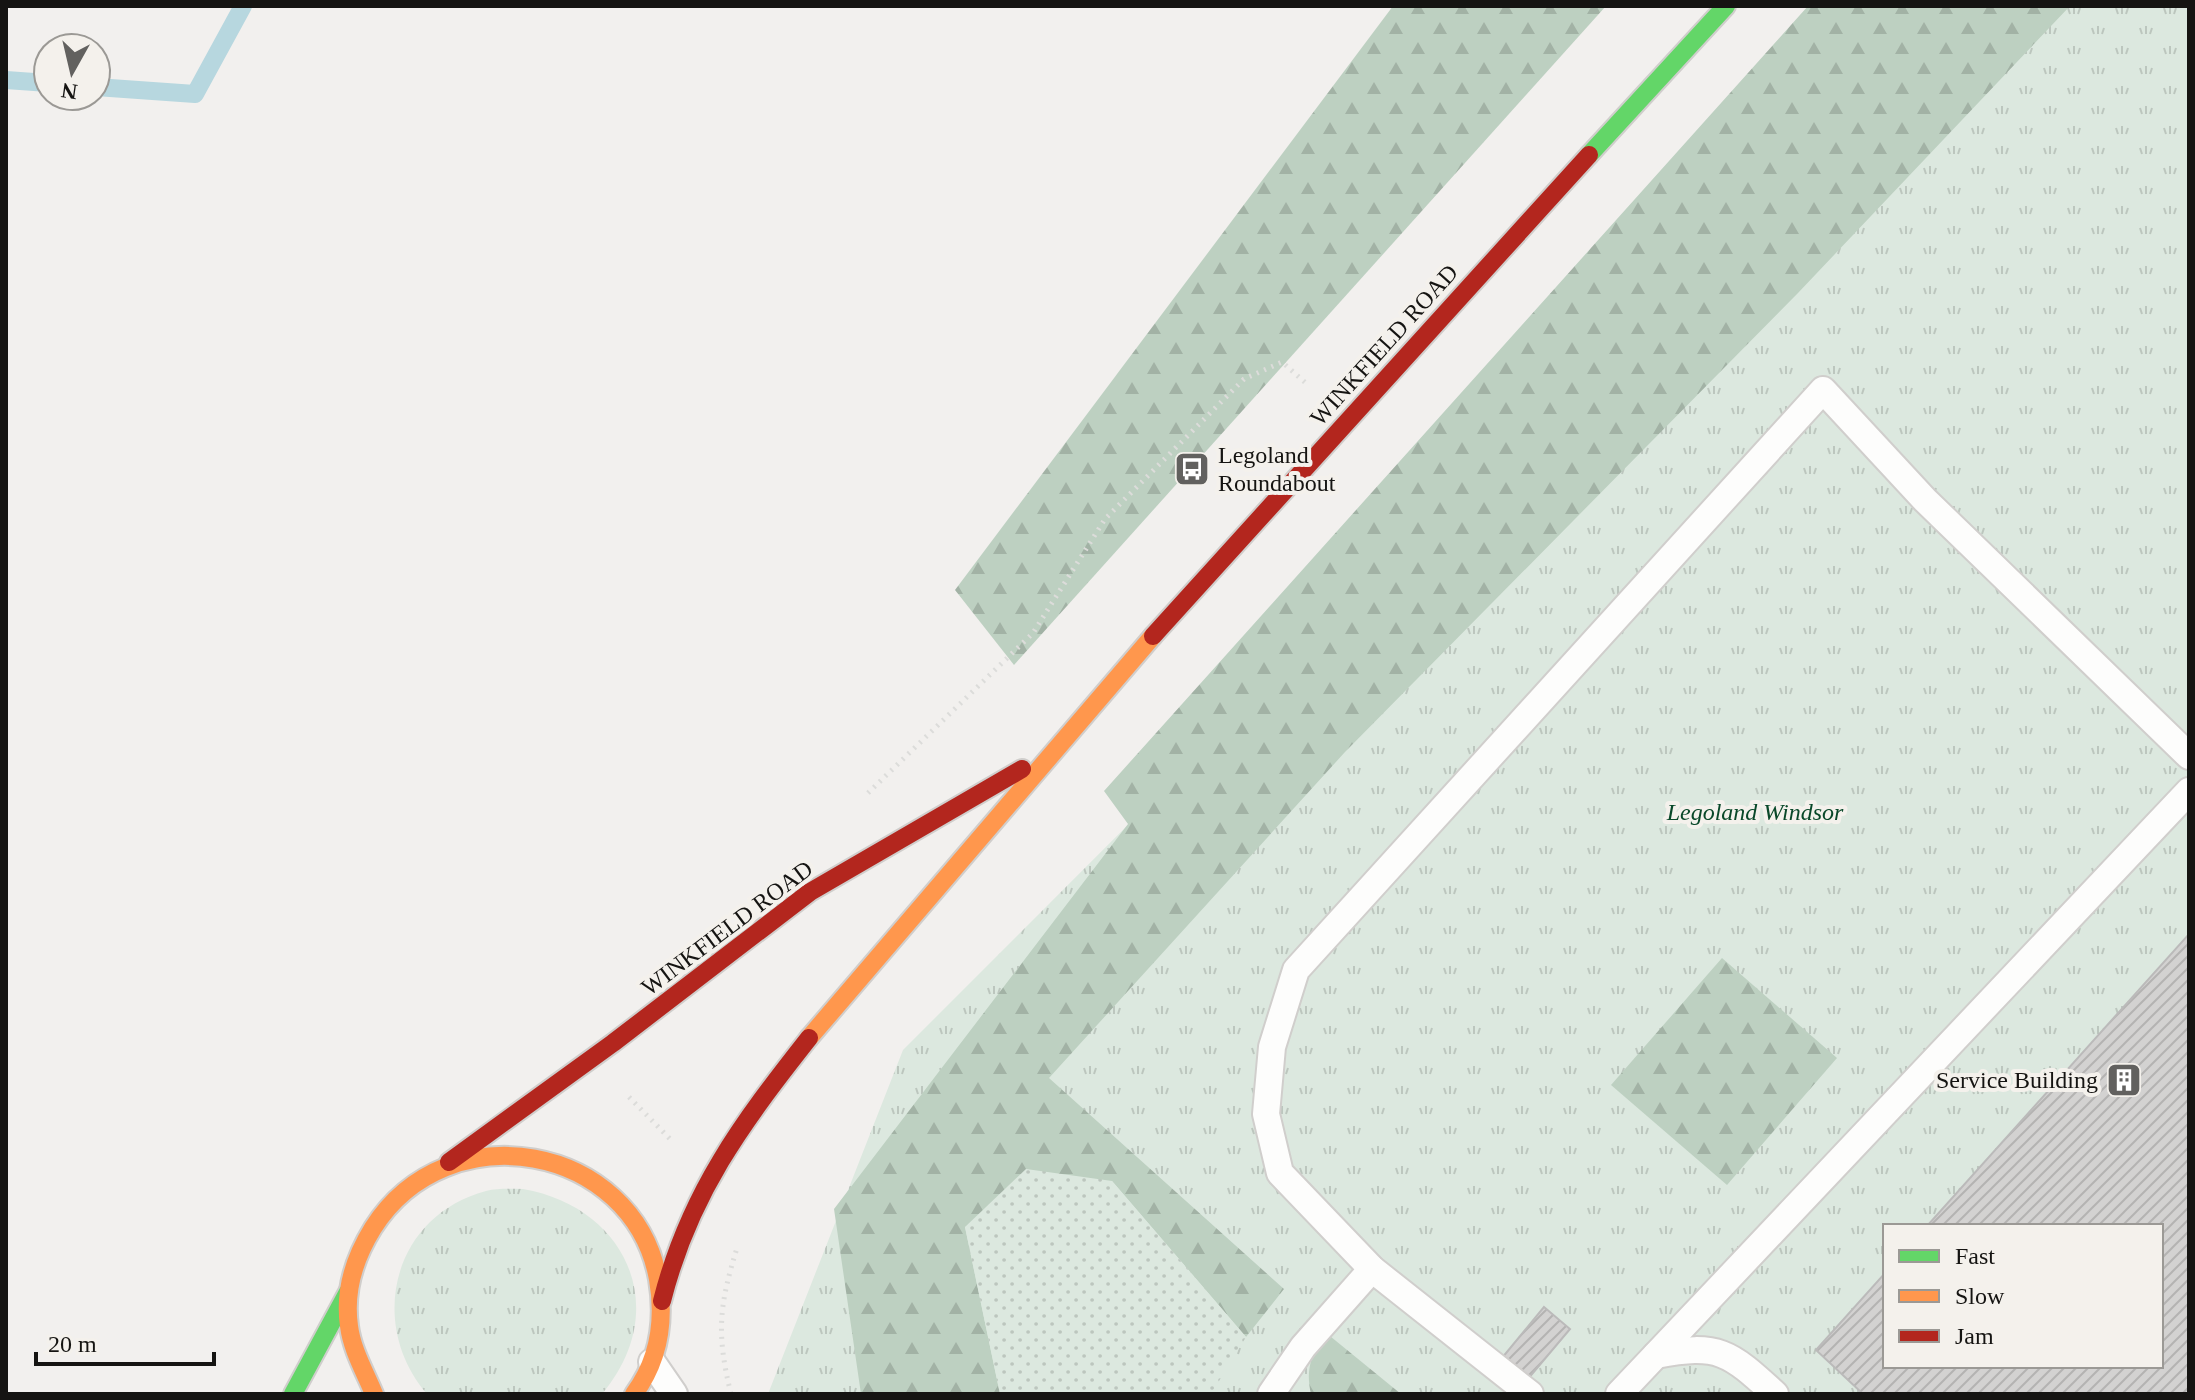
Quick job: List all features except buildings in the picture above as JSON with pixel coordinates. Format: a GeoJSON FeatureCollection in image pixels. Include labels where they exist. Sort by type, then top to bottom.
{"type":"FeatureCollection","features":[{"type":"Feature","properties":{"kind":"main road","name":"WINKFIELD ROAD"},"geometry":{"type":"LineString","coordinates":[[652,1362],[662,1301],[676,1249],[693,1207],[776,1079],[1049,754],[1348,419],[1726,6]]}},
{"type":"Feature","properties":{"kind":"main road","name":"WINKFIELD ROAD"},"geometry":{"type":"LineString","coordinates":[[449,1162],[613,1043],[810,892],[1049,754]]}},
{"type":"Feature","properties":{"kind":"main road"},"geometry":{"type":"LineString","coordinates":[[374,1394],[350,1337],[348,1292],[354,1263],[374,1222],[405,1187],[449,1162],[495,1153],[550,1159],[587,1176],[632,1218],[652,1255],[662,1301]]}},
{"type":"Feature","properties":{"kind":"main road"},"geometry":{"type":"LineString","coordinates":[[293,1394],[348,1292]]}},
{"type":"Feature","properties":{"kind":"main road"},"geometry":{"type":"LineString","coordinates":[[634,1394],[652,1362]]}},
{"type":"Feature","properties":{"kind":"lane"},"geometry":{"type":"LineString","coordinates":[[1530,1394],[1372,1269],[1280,1173],[1266,1114],[1272,1047],[1296,970],[1823,390],[1925,500],[2189,756]]}},
{"type":"Feature","properties":{"kind":"lane"},"geometry":{"type":"LineString","coordinates":[[1619,1394],[2189,791]]}},
{"type":"Feature","properties":{"kind":"lane"},"geometry":{"type":"LineString","coordinates":[[1271,1394],[1303,1347],[1372,1269]]}},
{"type":"Feature","properties":{"kind":"lane"},"geometry":{"type":"LineString","coordinates":[[1656,1355],[1695,1348],[1734,1357],[1775,1394]]}},
{"type":"Feature","properties":{"kind":"lane"},"geometry":{"type":"LineString","coordinates":[[652,1362],[674,1394]]}},
{"type":"Feature","properties":{"kind":"green space"},"geometry":{"type":"Polygon","coordinates":[[[1393,6],[1606,6],[1014,665],[955,590],[1393,6]]]}},
{"type":"Feature","properties":{"kind":"green space"},"geometry":{"type":"Polygon","coordinates":[[[1808,6],[2070,6],[1798,293],[1345,752],[1049,1078],[1284,1289],[1246,1337],[1112,1181],[965,1227],[1000,1394],[861,1394],[834,1209],[1128,824],[1104,791],[1808,6]]]}},
{"type":"Feature","properties":{"kind":"green space","name":"Legoland Windsor"},"geometry":{"type":"Polygon","coordinates":[[[1946,6],[2189,6],[2189,1394],[768,1394],[903,1050],[1946,6]]]}},
{"type":"Feature","properties":{"kind":"green space"},"geometry":{"type":"Polygon","coordinates":[[[1722,958],[1837,1058],[1727,1185],[1611,1085],[1722,958]]]}},
{"type":"Feature","properties":{"kind":"green space"},"geometry":{"type":"Polygon","coordinates":[[[1026,1169],[1112,1181],[1246,1337],[1211,1394],[1000,1394],[965,1227],[1026,1169]]]}},
{"type":"Feature","properties":{"kind":"green space"},"geometry":{"type":"Polygon","coordinates":[[[523,1189],[559,1200],[589,1217],[612,1240],[628,1267],[636,1297],[634,1329],[623,1362],[602,1394],[427,1394],[408,1366],[398,1336],[395,1306],[399,1276],[410,1248],[429,1223],[454,1204],[486,1191],[523,1189]]]}},
{"type":"Feature","properties":{"kind":"green space"},"geometry":{"type":"Polygon","coordinates":[[[1325,1332],[1401,1394],[1311,1394],[1311,1362],[1325,1332]]]}},
{"type":"Feature","properties":{"kind":"waterway"},"geometry":{"type":"LineString","coordinates":[[112,88],[195,94],[243,6]]}},
{"type":"Feature","properties":{"kind":"waterway"},"geometry":{"type":"LineString","coordinates":[[6,80],[32,82]]}},
{"type":"Feature","properties":{"kind":"traffic: fast"},"geometry":{"type":"LineString","coordinates":[[1589,155],[1726,6]]}},
{"type":"Feature","properties":{"kind":"traffic: fast"},"geometry":{"type":"LineString","coordinates":[[293,1394],[348,1292]]}},
{"type":"Feature","properties":{"kind":"traffic: slow"},"geometry":{"type":"LineString","coordinates":[[809,1038],[1153,636]]}},
{"type":"Feature","properties":{"kind":"traffic: slow"},"geometry":{"type":"LineString","coordinates":[[374,1394],[356,1352],[349,1326],[350,1287],[361,1251],[373,1228],[406,1191],[446,1167],[490,1157],[534,1159],[577,1172],[613,1197],[642,1233],[658,1279],[661,1309],[654,1353],[634,1394]]}},
{"type":"Feature","properties":{"kind":"traffic: jam"},"geometry":{"type":"LineString","coordinates":[[1153,636],[1589,155]]}},
{"type":"Feature","properties":{"kind":"traffic: jam"},"geometry":{"type":"LineString","coordinates":[[449,1162],[613,1043],[810,892],[1022,769]]}},
{"type":"Feature","properties":{"kind":"traffic: jam"},"geometry":{"type":"LineString","coordinates":[[662,1301],[687,1227],[720,1161],[809,1038]]}},
{"type":"Feature","properties":{"kind":"place","name":"Legoland Roundabout"},"geometry":{"type":"Point","coordinates":[1192,469]}},
{"type":"Feature","properties":{"kind":"place","name":"Service Building"},"geometry":{"type":"Point","coordinates":[2124,1080]}}]}
